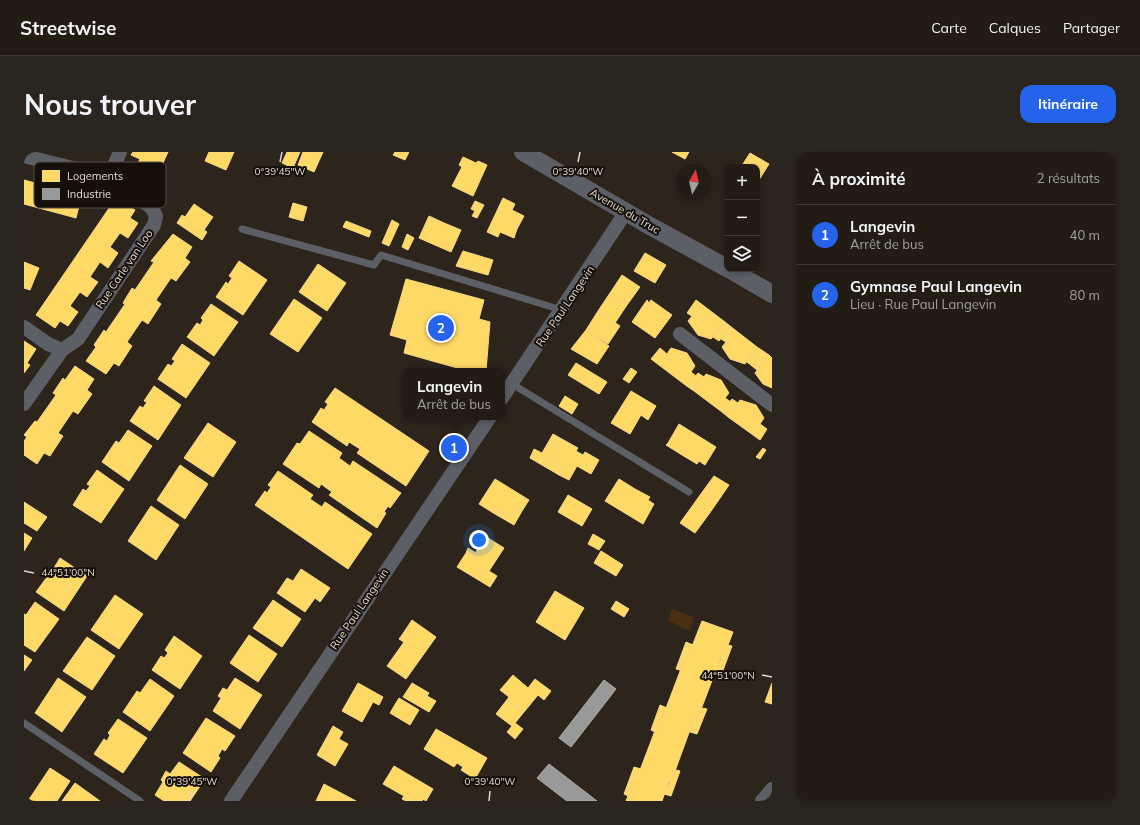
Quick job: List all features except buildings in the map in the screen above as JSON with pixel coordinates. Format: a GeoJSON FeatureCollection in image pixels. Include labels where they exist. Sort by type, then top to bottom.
{"type":"FeatureCollection","features":[{"type":"Feature","properties":{"kind":"street"},"geometry":{"type":"LineString","coordinates":[[116,162],[120,152]]}},
{"type":"Feature","properties":{"kind":"street","name":"Avenue du Truc"},"geometry":{"type":"LineString","coordinates":[[523,152],[724,267]]}},
{"type":"Feature","properties":{"kind":"street"},"geometry":{"type":"LineString","coordinates":[[24,156],[48,162]]}},
{"type":"Feature","properties":{"kind":"street","name":"Rue Carle van Loo"},"geometry":{"type":"LineString","coordinates":[[24,404],[62,350],[78,339],[154,224],[156,216],[152,208]]}},
{"type":"Feature","properties":{"kind":"street","name":"Rue Paul Langevin"},"geometry":{"type":"LineString","coordinates":[[505,394],[626,212]]}},
{"type":"Feature","properties":{"kind":"street","name":"Avenue du Truc"},"geometry":{"type":"LineString","coordinates":[[733,272],[772,294]]}},
{"type":"Feature","properties":{"kind":"street"},"geometry":{"type":"LineString","coordinates":[[24,326],[48,344],[62,350]]}},
{"type":"Feature","properties":{"kind":"street"},"geometry":{"type":"LineString","coordinates":[[680,334],[772,405]]}},
{"type":"Feature","properties":{"kind":"street","name":"Rue Paul Langevin"},"geometry":{"type":"LineString","coordinates":[[231,801],[488,420]]}},
{"type":"Feature","properties":{"kind":"street"},"geometry":{"type":"LineString","coordinates":[[762,801],[772,789]]}},
{"type":"Feature","properties":{"kind":"lane"},"geometry":{"type":"LineString","coordinates":[[242,229],[374,265],[381,255],[562,310]]}},
{"type":"Feature","properties":{"kind":"lane"},"geometry":{"type":"LineString","coordinates":[[512,384],[689,492]]}},
{"type":"Feature","properties":{"kind":"lane"},"geometry":{"type":"LineString","coordinates":[[24,723],[140,801]]}},
{"type":"Feature","properties":{"kind":"shaded area"},"geometry":{"type":"Polygon","coordinates":[[[672,609],[694,617],[690,630],[684,629],[668,620],[672,609]]]}},
{"type":"Feature","properties":{"kind":"place","name":"Gymnase Paul Langevin"},"geometry":{"type":"Point","coordinates":[441,328]}},
{"type":"Feature","properties":{"kind":"place","name":"Langevin"},"geometry":{"type":"Point","coordinates":[454,448]}}]}
